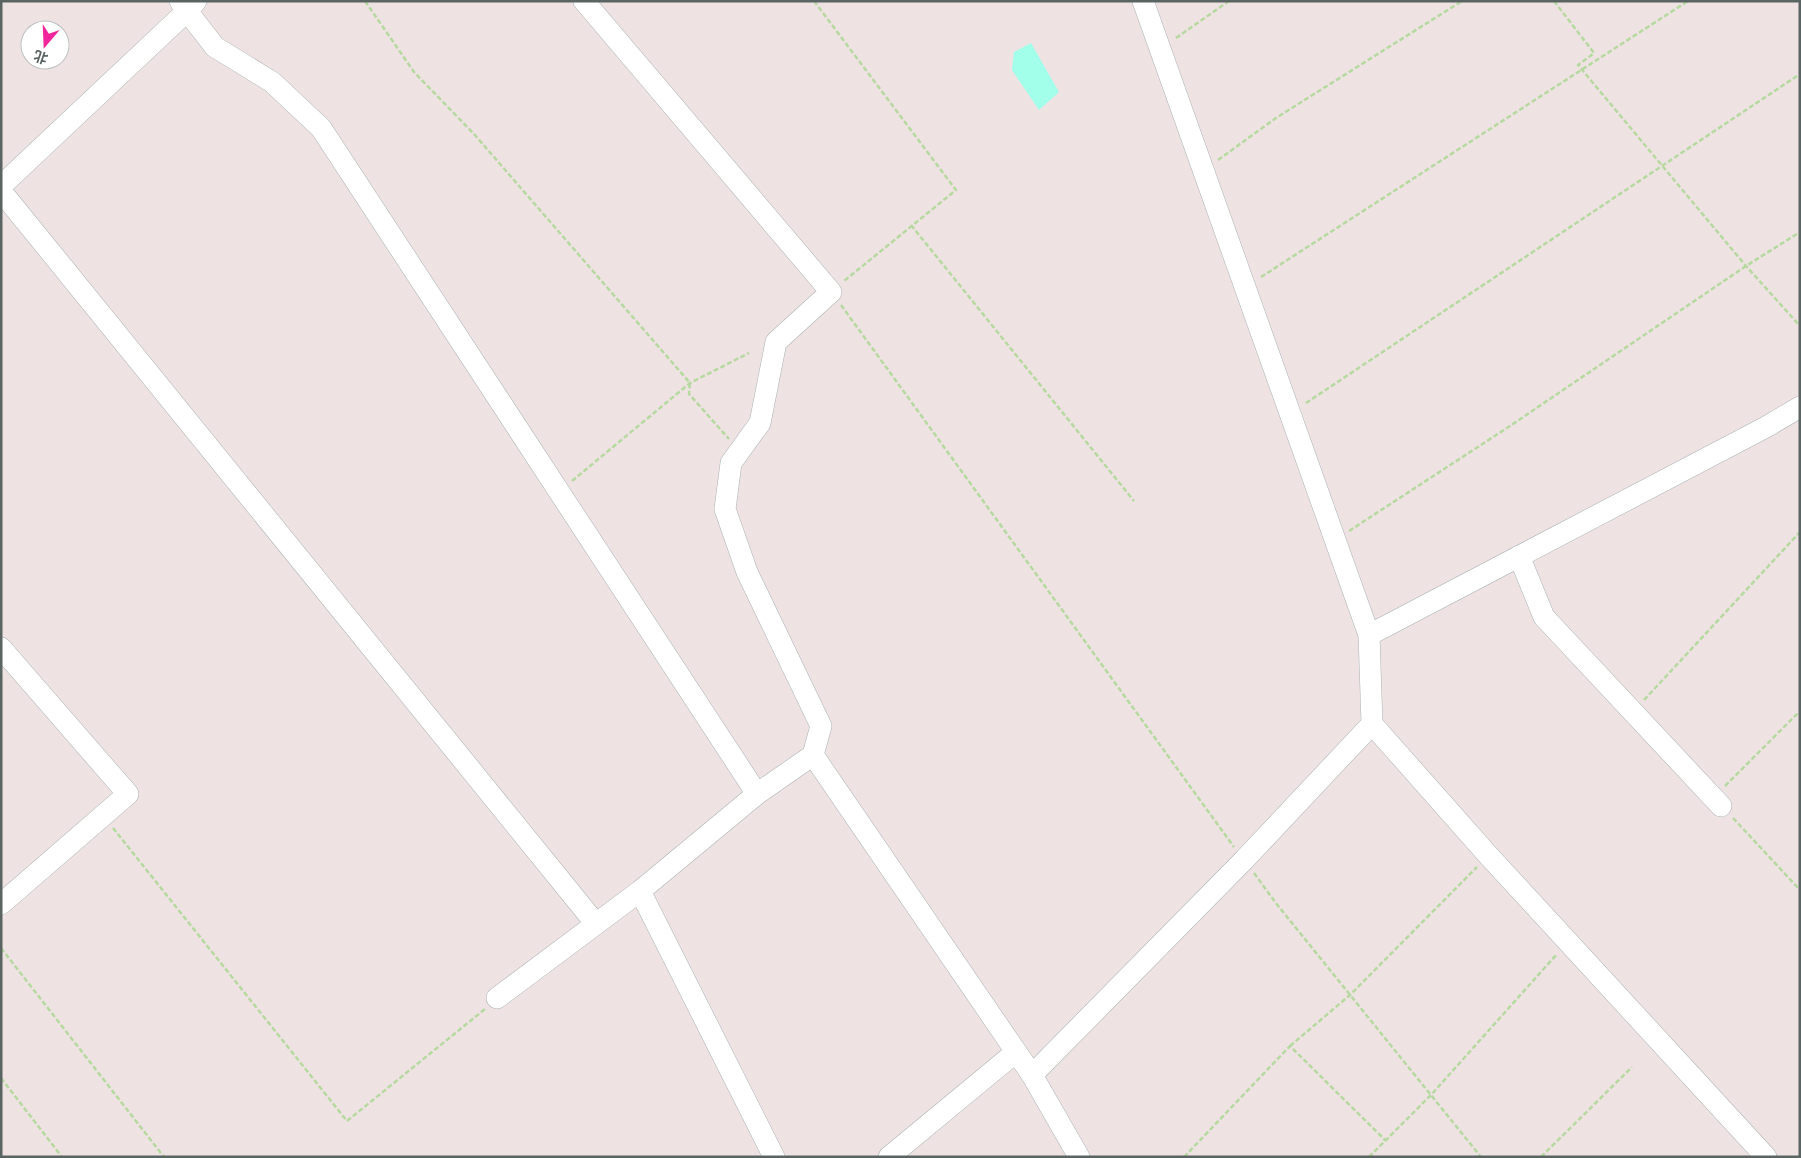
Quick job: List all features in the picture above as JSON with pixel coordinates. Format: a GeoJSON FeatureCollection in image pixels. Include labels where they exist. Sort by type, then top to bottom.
{"type":"FeatureCollection","features":[{"type":"Feature","properties":{"kind":"street"},"geometry":{"type":"LineString","coordinates":[[498,998],[640,891],[758,794],[813,755],[821,726],[747,572],[725,509],[731,463],[760,423],[776,342],[832,292],[584,1]]}},
{"type":"Feature","properties":{"kind":"street"},"geometry":{"type":"LineString","coordinates":[[1143,1],[1369,635],[1372,724],[1488,855],[1766,1157]]}},
{"type":"Feature","properties":{"kind":"street"},"geometry":{"type":"LineString","coordinates":[[1,186],[188,4],[215,47],[272,82],[321,128],[758,794]]}},
{"type":"Feature","properties":{"kind":"street"},"geometry":{"type":"LineString","coordinates":[[1,190],[596,924]]}},
{"type":"Feature","properties":{"kind":"street"},"geometry":{"type":"LineString","coordinates":[[1369,635],[1766,427],[1800,407]]}},
{"type":"Feature","properties":{"kind":"street"},"geometry":{"type":"LineString","coordinates":[[1519,556],[1544,617],[1717,802]]}},
{"type":"Feature","properties":{"kind":"street"},"geometry":{"type":"LineString","coordinates":[[1,648],[128,794],[1,904]]}},
{"type":"Feature","properties":{"kind":"street"},"geometry":{"type":"LineString","coordinates":[[1032,1075],[1244,860],[1372,724]]}},
{"type":"Feature","properties":{"kind":"street"},"geometry":{"type":"LineString","coordinates":[[813,755],[1032,1075],[1079,1157]]}},
{"type":"Feature","properties":{"kind":"street"},"geometry":{"type":"LineString","coordinates":[[640,891],[774,1157]]}},
{"type":"Feature","properties":{"kind":"street"},"geometry":{"type":"LineString","coordinates":[[889,1157],[1016,1052]]}},
{"type":"Feature","properties":{"kind":"path"},"geometry":{"type":"LineString","coordinates":[[365,1],[414,72],[474,134],[690,383]]}},
{"type":"Feature","properties":{"kind":"path"},"geometry":{"type":"LineString","coordinates":[[814,1],[956,190],[911,225],[832,292],[1275,902],[1481,1157]]}},
{"type":"Feature","properties":{"kind":"path"},"geometry":{"type":"LineString","coordinates":[[1160,49],[1229,1]]}},
{"type":"Feature","properties":{"kind":"path"},"geometry":{"type":"LineString","coordinates":[[1203,170],[1276,118],[1462,1]]}},
{"type":"Feature","properties":{"kind":"path"},"geometry":{"type":"LineString","coordinates":[[1554,1],[1594,53],[1578,64],[1746,266],[1800,326]]}},
{"type":"Feature","properties":{"kind":"path"},"geometry":{"type":"LineString","coordinates":[[1245,287],[1688,1]]}},
{"type":"Feature","properties":{"kind":"path"},"geometry":{"type":"LineString","coordinates":[[1294,424],[1307,401],[1800,74]]}},
{"type":"Feature","properties":{"kind":"path"},"geometry":{"type":"LineString","coordinates":[[911,225],[1134,501]]}},
{"type":"Feature","properties":{"kind":"path"},"geometry":{"type":"LineString","coordinates":[[1335,540],[1510,426],[1746,266],[1800,232]]}},
{"type":"Feature","properties":{"kind":"path"},"geometry":{"type":"LineString","coordinates":[[559,491],[690,383],[749,353]]}},
{"type":"Feature","properties":{"kind":"path"},"geometry":{"type":"LineString","coordinates":[[690,383],[688,394],[740,451]]}},
{"type":"Feature","properties":{"kind":"path"},"geometry":{"type":"LineString","coordinates":[[1633,712],[1800,532]]}},
{"type":"Feature","properties":{"kind":"path"},"geometry":{"type":"LineString","coordinates":[[1800,711],[1717,802],[1800,890]]}},
{"type":"Feature","properties":{"kind":"path"},"geometry":{"type":"LineString","coordinates":[[103,816],[347,1121],[498,998]]}},
{"type":"Feature","properties":{"kind":"path"},"geometry":{"type":"LineString","coordinates":[[1184,1157],[1290,1046],[1350,995],[1488,855]]}},
{"type":"Feature","properties":{"kind":"path"},"geometry":{"type":"LineString","coordinates":[[1370,1157],[1431,1094],[1568,942]]}},
{"type":"Feature","properties":{"kind":"path"},"geometry":{"type":"LineString","coordinates":[[1,948],[164,1157]]}},
{"type":"Feature","properties":{"kind":"path"},"geometry":{"type":"LineString","coordinates":[[1290,1046],[1385,1140]]}},
{"type":"Feature","properties":{"kind":"path"},"geometry":{"type":"LineString","coordinates":[[1541,1157],[1632,1067]]}},
{"type":"Feature","properties":{"kind":"path"},"geometry":{"type":"LineString","coordinates":[[1,1078],[62,1157]]}},
{"type":"Feature","properties":{"kind":"shaded area"},"geometry":{"type":"Polygon","coordinates":[[[1031,43],[1059,92],[1039,110],[1012,70],[1014,52],[1031,43]]]}}]}
